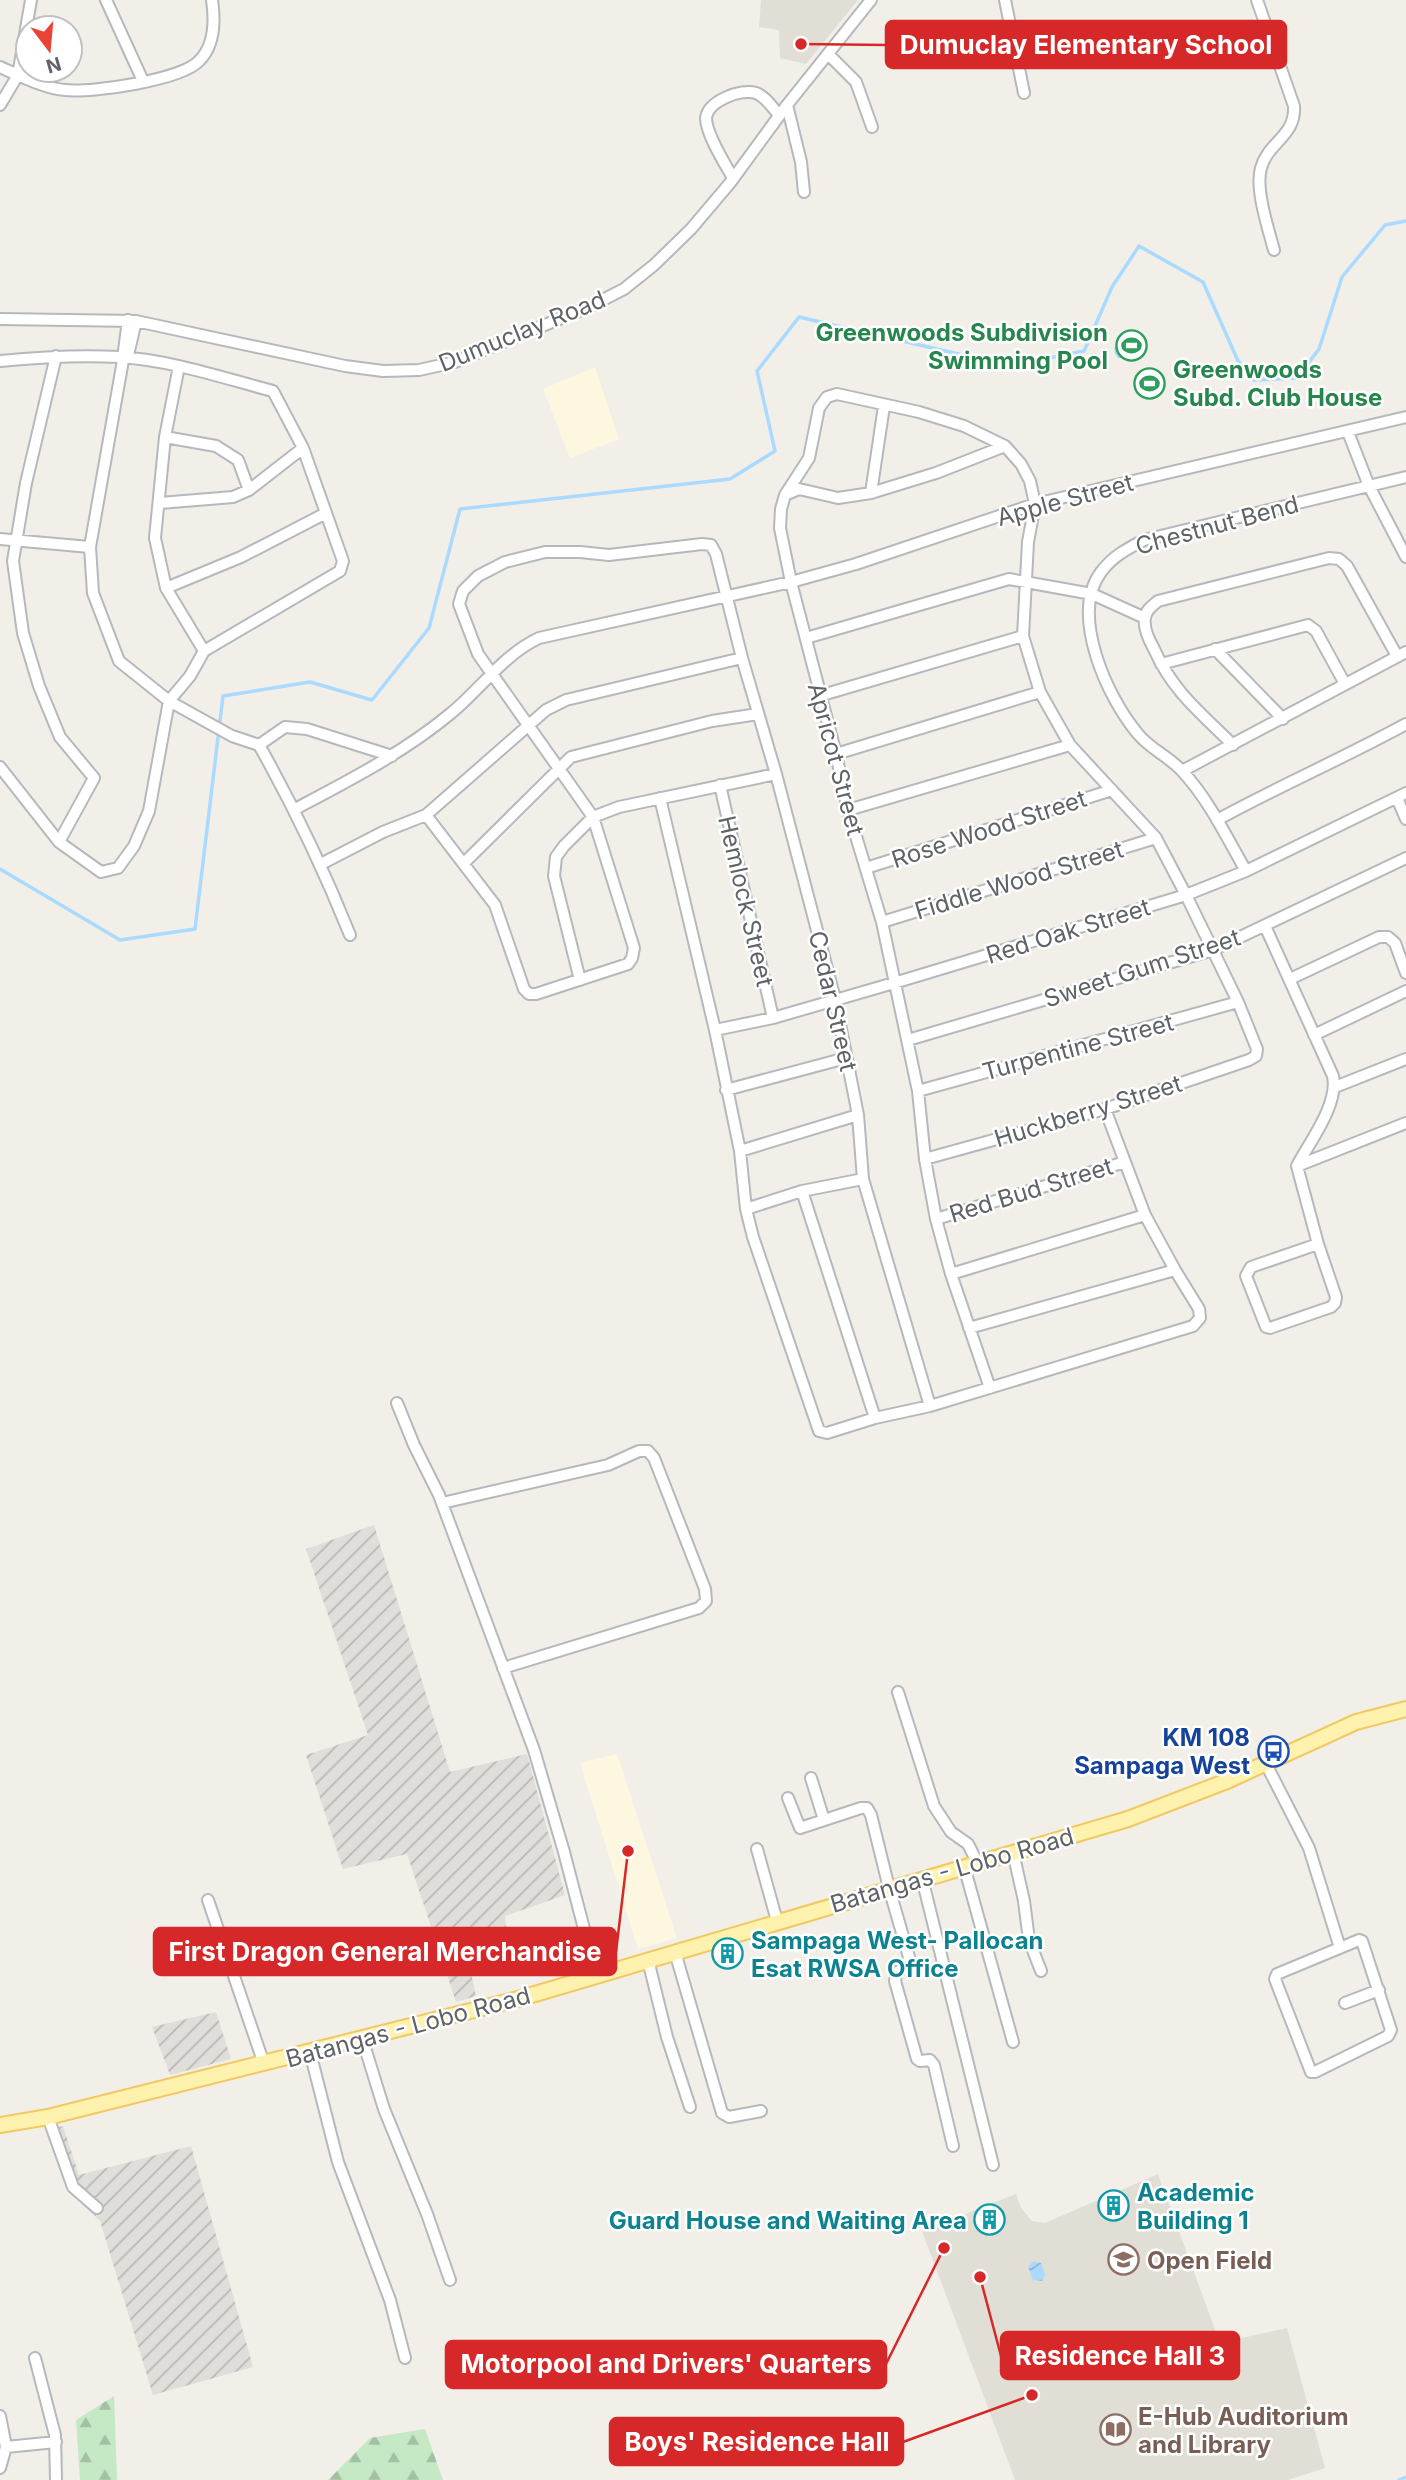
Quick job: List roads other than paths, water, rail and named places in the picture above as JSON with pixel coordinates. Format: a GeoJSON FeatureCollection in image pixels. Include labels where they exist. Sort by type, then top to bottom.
{"type":"FeatureCollection","features":[{"type":"Feature","properties":{"kind":"main road","name":"Batangas - Lobo Road"},"geometry":{"type":"LineString","coordinates":[[0,2125],[48,2117],[463,2014],[1128,1819],[1227,1781],[1356,1722],[1406,1709]]}},
{"type":"Feature","properties":{"kind":"street"},"geometry":{"type":"LineString","coordinates":[[106,0],[143,81]]}},
{"type":"Feature","properties":{"kind":"street"},"geometry":{"type":"LineString","coordinates":[[45,84],[63,90],[104,90],[182,72],[200,61],[212,40],[212,0]]}},
{"type":"Feature","properties":{"kind":"street","name":"Dumuclay Road"},"geometry":{"type":"LineString","coordinates":[[0,319],[132,321],[345,366],[383,371],[419,370],[455,362],[592,306],[624,289],[654,265],[691,229],[733,178],[779,115],[871,0]]}},
{"type":"Feature","properties":{"kind":"street"},"geometry":{"type":"LineString","coordinates":[[1005,0],[1024,93]]}},
{"type":"Feature","properties":{"kind":"street"},"geometry":{"type":"LineString","coordinates":[[1257,0],[1294,106],[1295,116],[1293,125],[1265,158],[1259,174],[1263,206],[1274,250]]}},
{"type":"Feature","properties":{"kind":"street"},"geometry":{"type":"LineString","coordinates":[[828,54],[856,82],[872,127]]}},
{"type":"Feature","properties":{"kind":"street"},"geometry":{"type":"LineString","coordinates":[[0,106],[14,82]]}},
{"type":"Feature","properties":{"kind":"street"},"geometry":{"type":"LineString","coordinates":[[733,178],[707,123],[710,109],[730,96],[751,91],[765,99],[779,115]]}},
{"type":"Feature","properties":{"kind":"street"},"geometry":{"type":"LineString","coordinates":[[787,105],[801,162],[804,192]]}},
{"type":"Feature","properties":{"kind":"street"},"geometry":{"type":"LineString","coordinates":[[132,321],[90,547],[93,593],[119,661],[182,709],[232,736],[259,745],[295,809],[350,935]]}},
{"type":"Feature","properties":{"kind":"street"},"geometry":{"type":"LineString","coordinates":[[55,356],[15,540],[13,561],[23,633],[39,686],[60,737],[94,778],[59,842]]}},
{"type":"Feature","properties":{"kind":"street"},"geometry":{"type":"LineString","coordinates":[[0,361],[55,356],[179,366],[273,391],[303,448],[344,561],[340,572],[204,651],[190,676],[169,701],[149,811],[134,846],[118,869],[101,872],[59,842],[0,767]]}},
{"type":"Feature","properties":{"kind":"street"},"geometry":{"type":"LineString","coordinates":[[179,366],[165,437],[155,538],[166,588],[204,651]]}},
{"type":"Feature","properties":{"kind":"street"},"geometry":{"type":"LineString","coordinates":[[785,495],[809,458],[819,408],[827,397],[837,394],[919,412],[964,426],[1005,446],[1021,464],[1030,481],[1035,504],[1024,582],[1023,636],[1040,692],[1069,745],[1156,838],[1238,1002]]}},
{"type":"Feature","properties":{"kind":"street"},"geometry":{"type":"LineString","coordinates":[[871,493],[884,406]]}},
{"type":"Feature","properties":{"kind":"street","name":"Apple Street"},"geometry":{"type":"LineString","coordinates":[[295,809],[391,757],[450,715],[493,675],[507,657],[539,638],[791,582],[856,564],[1035,504],[1406,417]]}},
{"type":"Feature","properties":{"kind":"street"},"geometry":{"type":"LineString","coordinates":[[1348,432],[1369,486],[1406,557]]}},
{"type":"Feature","properties":{"kind":"street"},"geometry":{"type":"LineString","coordinates":[[165,437],[216,446],[238,460],[249,490]]}},
{"type":"Feature","properties":{"kind":"street"},"geometry":{"type":"LineString","coordinates":[[785,495],[799,489],[838,498],[871,493],[936,473],[1005,446]]}},
{"type":"Feature","properties":{"kind":"street"},"geometry":{"type":"LineString","coordinates":[[160,503],[212,501],[233,497],[249,490],[303,448]]}},
{"type":"Feature","properties":{"kind":"street","name":"Chestnut Bend"},"geometry":{"type":"LineString","coordinates":[[1246,871],[1217,820],[1182,771],[1140,737],[1125,718],[1097,660],[1089,630],[1092,594],[1099,574],[1115,556],[1144,540],[1406,477]]}},
{"type":"Feature","properties":{"kind":"street","name":"Apricot Street"},"geometry":{"type":"LineString","coordinates":[[785,495],[780,509],[780,528],[791,582],[848,810],[882,922],[918,1091],[925,1159],[936,1219],[951,1274],[990,1388]]}},
{"type":"Feature","properties":{"kind":"street"},"geometry":{"type":"LineString","coordinates":[[166,588],[241,557],[326,513]]}},
{"type":"Feature","properties":{"kind":"street"},"geometry":{"type":"LineString","coordinates":[[0,540],[90,547]]}},
{"type":"Feature","properties":{"kind":"street","name":"Cedar Street"},"geometry":{"type":"LineString","coordinates":[[493,675],[474,645],[460,604],[463,591],[478,576],[505,562],[545,552],[609,555],[711,545],[716,554],[835,999],[858,1115],[863,1180],[930,1406]]}},
{"type":"Feature","properties":{"kind":"street"},"geometry":{"type":"LineString","coordinates":[[1182,771],[1233,745],[1283,719],[1401,654],[1344,561],[1335,557],[1158,601],[1148,609],[1146,629],[1168,678],[1233,745]]}},
{"type":"Feature","properties":{"kind":"street"},"geometry":{"type":"LineString","coordinates":[[806,638],[1009,579],[1092,594],[1145,618]]}},
{"type":"Feature","properties":{"kind":"street"},"geometry":{"type":"LineString","coordinates":[[1161,664],[1308,625],[1316,631],[1345,684]]}},
{"type":"Feature","properties":{"kind":"street"},"geometry":{"type":"LineString","coordinates":[[819,696],[1023,636]]}},
{"type":"Feature","properties":{"kind":"street"},"geometry":{"type":"LineString","coordinates":[[1215,649],[1283,719]]}},
{"type":"Feature","properties":{"kind":"street"},"geometry":{"type":"LineString","coordinates":[[321,864],[383,832],[426,814],[527,725],[546,710],[566,700],[742,658]]}},
{"type":"Feature","properties":{"kind":"street"},"geometry":{"type":"LineString","coordinates":[[426,814],[495,905],[524,989],[529,994],[628,964],[634,948],[593,817],[493,675]]}},
{"type":"Feature","properties":{"kind":"street"},"geometry":{"type":"LineString","coordinates":[[836,754],[1040,692]]}},
{"type":"Feature","properties":{"kind":"street"},"geometry":{"type":"LineString","coordinates":[[464,863],[571,757],[712,721],[758,714]]}},
{"type":"Feature","properties":{"kind":"street"},"geometry":{"type":"LineString","coordinates":[[1217,820],[1267,793],[1357,751],[1406,723]]}},
{"type":"Feature","properties":{"kind":"street"},"geometry":{"type":"LineString","coordinates":[[259,745],[285,727],[307,729],[391,757]]}},
{"type":"Feature","properties":{"kind":"street"},"geometry":{"type":"LineString","coordinates":[[848,810],[1069,745]]}},
{"type":"Feature","properties":{"kind":"street"},"geometry":{"type":"LineString","coordinates":[[580,980],[554,876],[556,857],[593,817],[619,807],[776,774]]}},
{"type":"Feature","properties":{"kind":"street","name":"Hemlock Street"},"geometry":{"type":"LineString","coordinates":[[720,785],[774,1018]]}},
{"type":"Feature","properties":{"kind":"street","name":"Rose Wood Street"},"geometry":{"type":"LineString","coordinates":[[866,868],[1112,790]]}},
{"type":"Feature","properties":{"kind":"street"},"geometry":{"type":"LineString","coordinates":[[1401,795],[1406,819]]}},
{"type":"Feature","properties":{"kind":"street","name":"Red Oak Street"},"geometry":{"type":"LineString","coordinates":[[715,1030],[774,1018],[1186,895],[1246,871],[1401,795]]}},
{"type":"Feature","properties":{"kind":"street"},"geometry":{"type":"LineString","coordinates":[[660,798],[715,1030],[740,1151],[746,1209],[753,1237],[819,1431],[827,1433],[874,1418],[930,1406],[1193,1326],[1200,1318],[1199,1309],[1145,1215],[1105,1109]]}},
{"type":"Feature","properties":{"kind":"street","name":"Fiddle Wood Street"},"geometry":{"type":"LineString","coordinates":[[882,922],[1156,838]]}},
{"type":"Feature","properties":{"kind":"street","name":"Sweet Gum Street"},"geometry":{"type":"LineString","coordinates":[[908,1040],[1213,950],[1406,858]]}},
{"type":"Feature","properties":{"kind":"street"},"geometry":{"type":"LineString","coordinates":[[1265,926],[1335,1087],[1332,1103],[1297,1166],[1318,1244],[1336,1297],[1331,1307],[1266,1327],[1246,1276],[1247,1271],[1251,1267],[1318,1244]]}},
{"type":"Feature","properties":{"kind":"street"},"geometry":{"type":"LineString","coordinates":[[1290,979],[1379,937],[1388,937],[1395,943],[1406,973]]}},
{"type":"Feature","properties":{"kind":"street"},"geometry":{"type":"LineString","coordinates":[[1314,1035],[1406,991]]}},
{"type":"Feature","properties":{"kind":"street","name":"Huckberry Street"},"geometry":{"type":"LineString","coordinates":[[925,1159],[1105,1109],[1249,1060],[1256,1055],[1257,1049],[1238,1002]]}},
{"type":"Feature","properties":{"kind":"street","name":"Turpentine Street"},"geometry":{"type":"LineString","coordinates":[[918,1091],[1238,1002]]}},
{"type":"Feature","properties":{"kind":"street"},"geometry":{"type":"LineString","coordinates":[[726,1090],[846,1058]]}},
{"type":"Feature","properties":{"kind":"street"},"geometry":{"type":"LineString","coordinates":[[1335,1087],[1406,1059]]}},
{"type":"Feature","properties":{"kind":"street"},"geometry":{"type":"LineString","coordinates":[[740,1151],[858,1115]]}},
{"type":"Feature","properties":{"kind":"street"},"geometry":{"type":"LineString","coordinates":[[1297,1166],[1406,1123]]}},
{"type":"Feature","properties":{"kind":"street","name":"Red Bud Street"},"geometry":{"type":"LineString","coordinates":[[936,1219],[1125,1162]]}},
{"type":"Feature","properties":{"kind":"street"},"geometry":{"type":"LineString","coordinates":[[746,1209],[802,1191],[863,1180]]}},
{"type":"Feature","properties":{"kind":"street"},"geometry":{"type":"LineString","coordinates":[[802,1191],[874,1418]]}},
{"type":"Feature","properties":{"kind":"street"},"geometry":{"type":"LineString","coordinates":[[951,1274],[1145,1215]]}},
{"type":"Feature","properties":{"kind":"street"},"geometry":{"type":"LineString","coordinates":[[969,1328],[1175,1270]]}},
{"type":"Feature","properties":{"kind":"street"},"geometry":{"type":"LineString","coordinates":[[397,1403],[442,1503],[534,1750],[596,1975]]}},
{"type":"Feature","properties":{"kind":"street"},"geometry":{"type":"LineString","coordinates":[[442,1503],[608,1465],[639,1451],[648,1451],[654,1458],[705,1589],[706,1601],[699,1608],[503,1668]]}},
{"type":"Feature","properties":{"kind":"street"},"geometry":{"type":"LineString","coordinates":[[898,1692],[934,1806],[951,1832],[968,1844],[1013,2042]]}},
{"type":"Feature","properties":{"kind":"street"},"geometry":{"type":"LineString","coordinates":[[1265,1762],[1309,1848],[1340,1948]]}},
{"type":"Feature","properties":{"kind":"street"},"geometry":{"type":"LineString","coordinates":[[811,1778],[824,1820]]}},
{"type":"Feature","properties":{"kind":"street"},"geometry":{"type":"LineString","coordinates":[[788,1798],[800,1828],[861,1808],[867,1808],[871,1815],[909,1957],[906,1967],[898,1972],[895,1981],[917,2059],[930,2060],[934,2065],[953,2146]]}},
{"type":"Feature","properties":{"kind":"street"},"geometry":{"type":"LineString","coordinates":[[757,1849],[777,1921]]}},
{"type":"Feature","properties":{"kind":"street"},"geometry":{"type":"LineString","coordinates":[[1013,1852],[1021,1881],[1029,1940],[1041,1971]]}},
{"type":"Feature","properties":{"kind":"street"},"geometry":{"type":"LineString","coordinates":[[922,1878],[993,2165]]}},
{"type":"Feature","properties":{"kind":"street"},"geometry":{"type":"LineString","coordinates":[[208,1900],[264,2064]]}},
{"type":"Feature","properties":{"kind":"street"},"geometry":{"type":"LineString","coordinates":[[1362,1941],[1391,2031],[1388,2036],[1311,2072],[1275,1979],[1277,1974],[1340,1948],[1362,1941]]}},
{"type":"Feature","properties":{"kind":"street"},"geometry":{"type":"LineString","coordinates":[[675,1952],[722,2113],[729,2117],[761,2111]]}},
{"type":"Feature","properties":{"kind":"street"},"geometry":{"type":"LineString","coordinates":[[648,1960],[667,2038],[690,2107]]}},
{"type":"Feature","properties":{"kind":"street"},"geometry":{"type":"LineString","coordinates":[[1345,2003],[1379,1990]]}},
{"type":"Feature","properties":{"kind":"street"},"geometry":{"type":"LineString","coordinates":[[362,2038],[384,2109],[427,2214],[450,2280]]}},
{"type":"Feature","properties":{"kind":"street"},"geometry":{"type":"LineString","coordinates":[[310,2052],[338,2162],[390,2300],[405,2358]]}},
{"type":"Feature","properties":{"kind":"street"},"geometry":{"type":"LineString","coordinates":[[48,2117],[73,2187],[97,2207]]}},
{"type":"Feature","properties":{"kind":"street"},"geometry":{"type":"LineString","coordinates":[[35,2358],[56,2442],[56,2480]]}},
{"type":"Feature","properties":{"kind":"street"},"geometry":{"type":"LineString","coordinates":[[0,2416],[6,2448],[0,2468]]}},
{"type":"Feature","properties":{"kind":"street"},"geometry":{"type":"LineString","coordinates":[[6,2448],[56,2442]]}},
{"type":"Feature","properties":{"kind":"water","name":"Greenwoods Subdivision Swimming Pool"},"geometry":{"type":"Polygon","coordinates":[[[1132,334],[1142,335],[1146,341],[1144,349],[1128,354],[1126,358],[1118,358],[1114,348],[1132,334]]]}},
{"type":"Feature","properties":{"kind":"water"},"geometry":{"type":"Polygon","coordinates":[[[1033,2261],[1041,2263],[1045,2274],[1042,2281],[1033,2280],[1028,2267],[1033,2261]]]}},
{"type":"Feature","properties":{"kind":"waterway"},"geometry":{"type":"LineString","coordinates":[[0,869],[120,940],[195,929],[223,696],[310,682],[372,700],[429,628],[460,509],[730,479],[775,451],[757,371],[799,317],[1010,366],[1084,351],[1112,287],[1139,246],[1203,282],[1238,361],[1254,380],[1297,378],[1319,349],[1342,277],[1385,225],[1406,221]]}},
{"type":"Feature","properties":{"kind":"waterway"},"geometry":{"type":"LineString","coordinates":[[1399,2480],[1406,2477]]}},
{"type":"Feature","properties":{"kind":"place","name":"Dumuclay Elementary School"},"geometry":{"type":"Point","coordinates":[801,44]}},
{"type":"Feature","properties":{"kind":"place","name":"Greenwoods Subdivision Swimming Pool"},"geometry":{"type":"Point","coordinates":[1131,346]}},
{"type":"Feature","properties":{"kind":"place","name":"Greenwoods Subd. Club House"},"geometry":{"type":"Point","coordinates":[1150,383]}},
{"type":"Feature","properties":{"kind":"place","name":"KM 108 Sampaga West"},"geometry":{"type":"Point","coordinates":[1273,1751]}},
{"type":"Feature","properties":{"kind":"place","name":"First Dragon General Merchandise"},"geometry":{"type":"Point","coordinates":[628,1851]}},
{"type":"Feature","properties":{"kind":"place","name":"Sampaga West- Pallocan Esat RWSA Office"},"geometry":{"type":"Point","coordinates":[728,1954]}},
{"type":"Feature","properties":{"kind":"place","name":"Academic Building 1"},"geometry":{"type":"Point","coordinates":[1114,2206]}},
{"type":"Feature","properties":{"kind":"place","name":"Guard House and Waiting Area"},"geometry":{"type":"Point","coordinates":[990,2220]}},
{"type":"Feature","properties":{"kind":"place","name":"Motorpool and Drivers' Quarters"},"geometry":{"type":"Point","coordinates":[944,2248]}},
{"type":"Feature","properties":{"kind":"place","name":"Open Field"},"geometry":{"type":"Point","coordinates":[1124,2260]}},
{"type":"Feature","properties":{"kind":"place","name":"Residence Hall 3"},"geometry":{"type":"Point","coordinates":[980,2277]}},
{"type":"Feature","properties":{"kind":"place","name":"Boys' Residence Hall"},"geometry":{"type":"Point","coordinates":[1032,2395]}},
{"type":"Feature","properties":{"kind":"place","name":"E-Hub Auditorium and Library"},"geometry":{"type":"Point","coordinates":[1115,2430]}}]}
